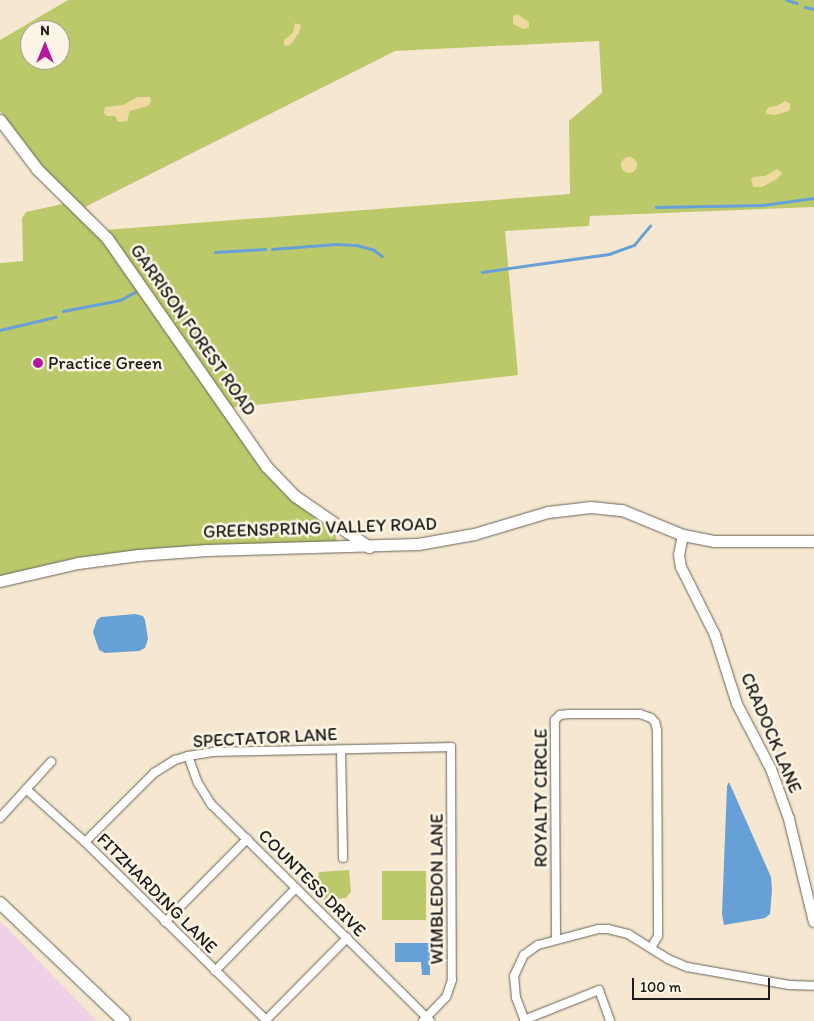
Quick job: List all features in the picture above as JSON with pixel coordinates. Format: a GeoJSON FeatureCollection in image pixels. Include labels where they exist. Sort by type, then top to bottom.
{"type":"FeatureCollection","features":[{"type":"Feature","properties":{"kind":"main road","name":"GARRISON FOREST ROAD"},"geometry":{"type":"LineString","coordinates":[[0,120],[37,169],[107,238],[266,466],[295,496],[369,547]]}},
{"type":"Feature","properties":{"kind":"main road","name":"GREENSPRING VALLEY ROAD"},"geometry":{"type":"LineString","coordinates":[[0,581],[78,563],[138,555],[248,549],[369,547],[442,541],[548,512],[591,507],[622,510],[683,535],[730,543],[814,540]]}},
{"type":"Feature","properties":{"kind":"main road"},"geometry":{"type":"LineString","coordinates":[[0,903],[124,1021]]}},
{"type":"Feature","properties":{"kind":"street","name":"CRADOCK LANE"},"geometry":{"type":"LineString","coordinates":[[683,535],[679,555],[681,566],[715,635],[737,704],[771,769],[789,819],[814,922]]}},
{"type":"Feature","properties":{"kind":"street","name":"ROYALTY CIRCLE"},"geometry":{"type":"LineString","coordinates":[[556,939],[556,720],[560,716],[569,714],[640,714],[651,718],[655,722],[657,730],[658,936],[651,948]]}},
{"type":"Feature","properties":{"kind":"street","name":"SPECTATOR LANE"},"geometry":{"type":"LineString","coordinates":[[85,842],[154,773],[175,760],[188,756],[213,752],[450,747]]}},
{"type":"Feature","properties":{"kind":"street","name":"WIMBLEDON LANE"},"geometry":{"type":"LineString","coordinates":[[426,1020],[446,997],[452,980],[450,747]]}},
{"type":"Feature","properties":{"kind":"street"},"geometry":{"type":"LineString","coordinates":[[341,750],[343,858]]}},
{"type":"Feature","properties":{"kind":"street","name":"COUNTESS DRIVE"},"geometry":{"type":"LineString","coordinates":[[188,756],[198,783],[206,797],[426,1020]]}},
{"type":"Feature","properties":{"kind":"street"},"geometry":{"type":"LineString","coordinates":[[0,818],[51,762]]}},
{"type":"Feature","properties":{"kind":"street","name":"FITZHARDING LANE"},"geometry":{"type":"LineString","coordinates":[[26,789],[85,842],[265,1020],[347,938]]}},
{"type":"Feature","properties":{"kind":"street"},"geometry":{"type":"LineString","coordinates":[[165,922],[247,840]]}},
{"type":"Feature","properties":{"kind":"street"},"geometry":{"type":"LineString","coordinates":[[215,971],[296,888]]}},
{"type":"Feature","properties":{"kind":"street"},"geometry":{"type":"LineString","coordinates":[[610,1021],[599,990],[525,1021],[516,998],[514,976],[524,954],[530,949],[556,939],[584,932],[608,929],[628,934],[668,960],[687,967],[789,985],[814,986]]}},
{"type":"Feature","properties":{"kind":"shaded area"},"geometry":{"type":"Polygon","coordinates":[[[0,921],[97,1021],[0,1021],[0,921]]]}},
{"type":"Feature","properties":{"kind":"green space"},"geometry":{"type":"Polygon","coordinates":[[[68,0],[814,0],[814,207],[590,216],[589,226],[505,231],[518,375],[221,409],[335,531],[337,542],[207,545],[136,550],[75,558],[0,576],[0,263],[23,261],[22,218],[26,212],[76,201],[45,171],[0,111],[0,40],[20,28],[20,70],[70,70],[70,20],[34,20],[68,0]],[[599,41],[395,51],[85,207],[106,230],[570,194],[569,121],[602,93],[599,41]]]}},
{"type":"Feature","properties":{"kind":"green space"},"geometry":{"type":"Polygon","coordinates":[[[349,870],[351,892],[346,898],[324,900],[316,892],[319,872],[349,870]]]}},
{"type":"Feature","properties":{"kind":"green space"},"geometry":{"type":"Polygon","coordinates":[[[382,871],[426,871],[426,920],[382,920],[382,871]]]}},
{"type":"Feature","properties":{"kind":"sand"},"geometry":{"type":"Polygon","coordinates":[[[517,14],[529,22],[529,28],[523,29],[513,24],[513,16],[517,14]]]}},
{"type":"Feature","properties":{"kind":"sand"},"geometry":{"type":"Polygon","coordinates":[[[295,23],[301,25],[299,33],[290,45],[284,46],[284,40],[293,33],[295,23]]]}},
{"type":"Feature","properties":{"kind":"sand"},"geometry":{"type":"Polygon","coordinates":[[[138,97],[150,97],[151,102],[148,106],[130,111],[127,121],[118,122],[115,116],[107,116],[104,113],[105,107],[123,105],[138,97]]]}},
{"type":"Feature","properties":{"kind":"sand"},"geometry":{"type":"Polygon","coordinates":[[[785,101],[791,104],[789,111],[775,115],[766,114],[766,110],[769,107],[777,106],[785,101]]]}},
{"type":"Feature","properties":{"kind":"sand"},"geometry":{"type":"Polygon","coordinates":[[[629,157],[635,159],[637,165],[635,171],[629,173],[623,171],[621,165],[623,159],[629,157]]]}},
{"type":"Feature","properties":{"kind":"sand"},"geometry":{"type":"Polygon","coordinates":[[[777,169],[782,173],[777,179],[762,187],[753,187],[751,179],[765,176],[777,169]]]}},
{"type":"Feature","properties":{"kind":"water"},"geometry":{"type":"Polygon","coordinates":[[[135,614],[143,616],[145,620],[148,639],[145,648],[139,651],[105,653],[99,650],[93,632],[97,620],[101,617],[135,614]]]}},
{"type":"Feature","properties":{"kind":"water"},"geometry":{"type":"Polygon","coordinates":[[[729,782],[771,877],[772,890],[770,914],[765,918],[724,925],[722,914],[727,786],[729,782]]]}},
{"type":"Feature","properties":{"kind":"water"},"geometry":{"type":"Polygon","coordinates":[[[395,943],[430,943],[430,975],[422,975],[421,962],[395,962],[395,943]]]}},
{"type":"Feature","properties":{"kind":"waterway"},"geometry":{"type":"LineString","coordinates":[[787,0],[797,3]]}},
{"type":"Feature","properties":{"kind":"waterway"},"geometry":{"type":"LineString","coordinates":[[805,7],[814,9]]}},
{"type":"Feature","properties":{"kind":"waterway"},"geometry":{"type":"LineString","coordinates":[[656,207],[763,205],[814,198]]}},
{"type":"Feature","properties":{"kind":"waterway"},"geometry":{"type":"LineString","coordinates":[[482,272],[609,254],[634,245],[650,226]]}},
{"type":"Feature","properties":{"kind":"waterway"},"geometry":{"type":"LineString","coordinates":[[272,249],[336,244],[357,245],[374,250],[382,256]]}},
{"type":"Feature","properties":{"kind":"waterway"},"geometry":{"type":"LineString","coordinates":[[215,252],[265,249]]}},
{"type":"Feature","properties":{"kind":"waterway"},"geometry":{"type":"LineString","coordinates":[[63,311],[120,300],[135,292]]}},
{"type":"Feature","properties":{"kind":"waterway"},"geometry":{"type":"LineString","coordinates":[[0,330],[55,317]]}},
{"type":"Feature","properties":{"kind":"place","name":"Practice Green"},"geometry":{"type":"Point","coordinates":[38,363]}}]}
